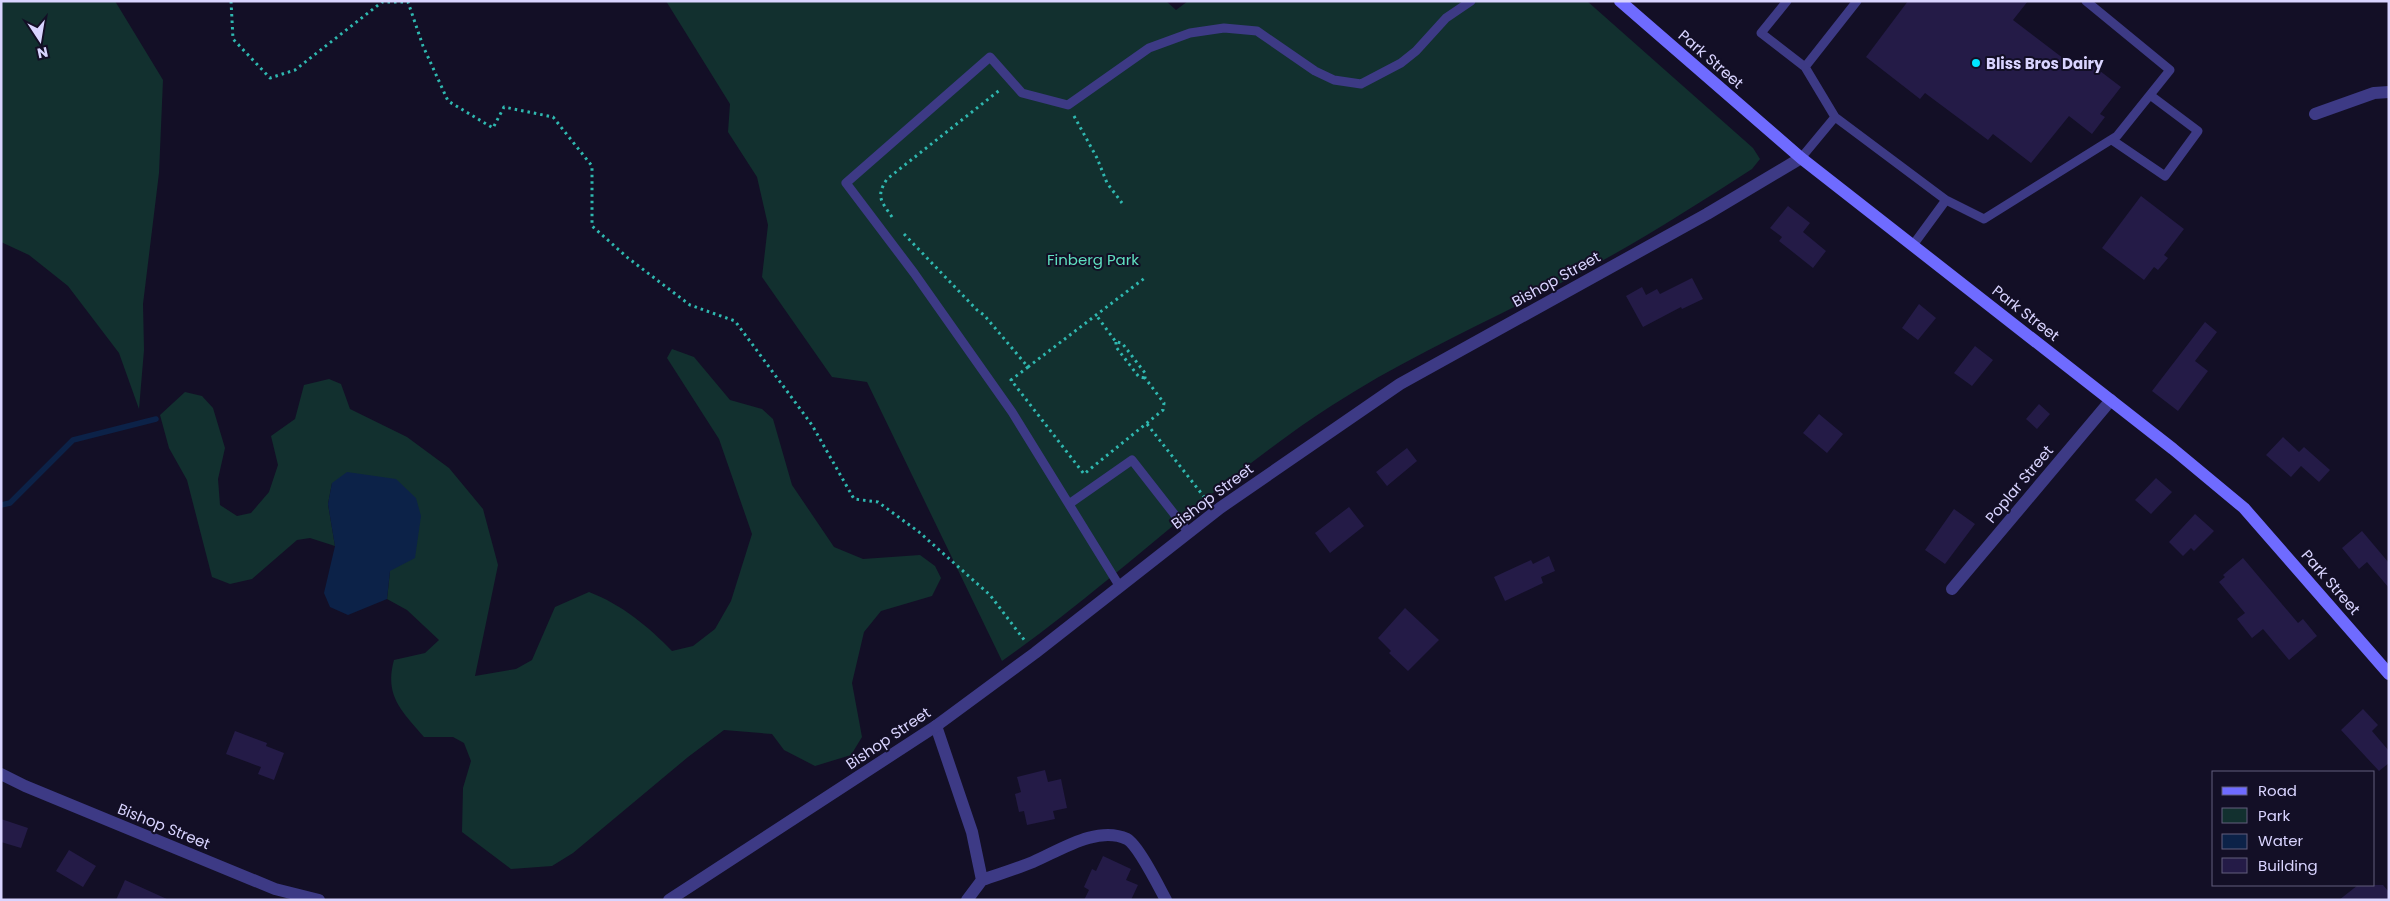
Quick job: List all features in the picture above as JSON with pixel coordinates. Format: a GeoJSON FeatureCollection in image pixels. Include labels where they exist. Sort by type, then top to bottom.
{"type":"FeatureCollection","features":[{"type":"Feature","properties":{"kind":"main road","name":"Park Street"},"geometry":{"type":"LineString","coordinates":[[1620,1],[1801,158],[2111,400],[2244,508],[2389,674]]}},
{"type":"Feature","properties":{"kind":"street"},"geometry":{"type":"LineString","coordinates":[[2315,114],[2374,93],[2389,92]]}},
{"type":"Feature","properties":{"kind":"street","name":"Bishop Street"},"geometry":{"type":"LineString","coordinates":[[669,900],[936,726],[1035,653],[1268,474],[1400,384],[1707,214],[1801,158]]}},
{"type":"Feature","properties":{"kind":"street","name":"Poplar Street"},"geometry":{"type":"LineString","coordinates":[[1952,590],[2111,400]]}},
{"type":"Feature","properties":{"kind":"street"},"geometry":{"type":"LineString","coordinates":[[936,726],[972,832],[982,880]]}},
{"type":"Feature","properties":{"kind":"street","name":"Bishop Street"},"geometry":{"type":"LineString","coordinates":[[1,774],[25,786],[275,889],[319,900]]}},
{"type":"Feature","properties":{"kind":"street"},"geometry":{"type":"LineString","coordinates":[[967,900],[982,880],[1032,863],[1086,839],[1109,835],[1128,839],[1142,857],[1166,900]]}},
{"type":"Feature","properties":{"kind":"lane"},"geometry":{"type":"LineString","coordinates":[[1120,587],[1012,412],[969,350],[846,183],[990,57],[1022,93],[1068,105],[1149,48],[1190,33],[1224,28],[1257,30],[1315,71],[1334,80],[1361,84],[1401,63],[1416,51],[1446,18],[1471,1]]}},
{"type":"Feature","properties":{"kind":"lane"},"geometry":{"type":"LineString","coordinates":[[1787,1],[1761,33],[1805,67],[1835,117],[1946,200],[1984,219],[2117,136],[2170,70],[2086,1]]}},
{"type":"Feature","properties":{"kind":"lane"},"geometry":{"type":"LineString","coordinates":[[1805,67],[1856,1]]}},
{"type":"Feature","properties":{"kind":"lane"},"geometry":{"type":"LineString","coordinates":[[2112,140],[2165,176],[2198,131],[2150,95]]}},
{"type":"Feature","properties":{"kind":"lane"},"geometry":{"type":"LineString","coordinates":[[1801,158],[1835,117]]}},
{"type":"Feature","properties":{"kind":"lane"},"geometry":{"type":"LineString","coordinates":[[1913,245],[1946,200]]}},
{"type":"Feature","properties":{"kind":"lane"},"geometry":{"type":"LineString","coordinates":[[1069,504],[1132,460],[1189,533]]}},
{"type":"Feature","properties":{"kind":"path"},"geometry":{"type":"LineString","coordinates":[[231,1],[233,39],[270,78],[295,70],[382,2],[408,2],[423,46],[448,100],[493,128],[504,107],[553,117],[592,166],[592,226],[628,258],[690,305],[735,321],[812,425],[854,499],[878,502],[919,532],[990,595],[1035,653]]}},
{"type":"Feature","properties":{"kind":"path"},"geometry":{"type":"LineString","coordinates":[[894,222],[880,199],[881,188],[887,179],[1011,81]]}},
{"type":"Feature","properties":{"kind":"path"},"geometry":{"type":"LineString","coordinates":[[1068,105],[1097,158],[1107,182],[1122,202]]}},
{"type":"Feature","properties":{"kind":"path"},"geometry":{"type":"LineString","coordinates":[[899,229],[984,315],[1028,367]]}},
{"type":"Feature","properties":{"kind":"path"},"geometry":{"type":"LineString","coordinates":[[1116,342],[1122,344],[1145,373],[1145,378],[1164,403],[1163,410],[1084,474],[1011,380],[1146,277]]}},
{"type":"Feature","properties":{"kind":"path"},"geometry":{"type":"LineString","coordinates":[[1096,315],[1116,342],[1116,347],[1139,378],[1145,378]]}},
{"type":"Feature","properties":{"kind":"path"},"geometry":{"type":"LineString","coordinates":[[1147,424],[1205,498]]}},
{"type":"Feature","properties":{"kind":"green space"},"geometry":{"type":"Polygon","coordinates":[[[1,1],[115,1],[163,80],[159,173],[143,304],[144,350],[139,409],[119,353],[68,286],[29,255],[1,242],[1,1]]]}},
{"type":"Feature","properties":{"kind":"green space","name":"Finberg Park"},"geometry":{"type":"Polygon","coordinates":[[[666,1],[1166,1],[1176,10],[1188,1],[1587,1],[1753,148],[1760,159],[1752,169],[1622,249],[1578,274],[1422,353],[1331,406],[1288,435],[1246,467],[1085,598],[1002,661],[867,382],[832,377],[762,277],[768,225],[757,177],[728,132],[730,104],[666,1]]]}},
{"type":"Feature","properties":{"kind":"green space"},"geometry":{"type":"Polygon","coordinates":[[[672,349],[694,357],[730,400],[762,409],[773,419],[792,485],[834,547],[863,559],[920,555],[935,566],[941,578],[932,596],[881,611],[864,632],[852,683],[862,737],[851,755],[815,766],[784,750],[772,734],[724,730],[688,757],[573,853],[552,866],[511,869],[462,832],[463,788],[471,761],[464,743],[453,737],[424,737],[402,711],[397,702],[391,684],[394,660],[425,653],[439,640],[407,610],[387,599],[390,571],[332,483],[328,504],[335,546],[310,538],[297,540],[252,579],[230,584],[212,577],[187,480],[169,448],[160,415],[185,392],[202,396],[213,408],[225,448],[218,479],[220,505],[237,516],[251,513],[269,492],[278,465],[271,436],[295,419],[304,385],[329,379],[341,384],[350,409],[407,437],[449,468],[483,509],[498,565],[475,676],[516,669],[532,660],[555,607],[589,592],[612,603],[634,617],[672,651],[693,646],[715,629],[731,601],[752,534],[719,439],[667,358],[672,349]]]}},
{"type":"Feature","properties":{"kind":"water"},"geometry":{"type":"Polygon","coordinates":[[[347,472],[396,479],[416,498],[421,516],[415,558],[390,571],[387,599],[348,615],[330,607],[324,593],[335,546],[328,504],[332,483],[347,472]]]}},
{"type":"Feature","properties":{"kind":"building"},"geometry":{"type":"Polygon","coordinates":[[[1908,1],[2028,1],[2013,20],[2076,68],[2083,58],[2121,87],[2100,114],[2105,117],[2092,134],[2069,116],[2031,163],[1993,134],[1988,140],[1925,93],[1920,99],[1866,57],[1908,1]]]}},
{"type":"Feature","properties":{"kind":"building"},"geometry":{"type":"Polygon","coordinates":[[[2141,196],[2184,229],[2164,255],[2168,258],[2158,270],[2154,267],[2144,280],[2102,248],[2141,196]]]}},
{"type":"Feature","properties":{"kind":"building"},"geometry":{"type":"Polygon","coordinates":[[[1788,206],[1810,223],[1803,232],[1826,251],[1813,268],[1779,241],[1782,237],[1770,228],[1788,206]]]}},
{"type":"Feature","properties":{"kind":"building"},"geometry":{"type":"Polygon","coordinates":[[[1692,278],[1703,299],[1682,309],[1681,307],[1643,327],[1626,296],[1642,287],[1646,295],[1657,289],[1660,294],[1692,278]]]}},
{"type":"Feature","properties":{"kind":"building"},"geometry":{"type":"Polygon","coordinates":[[[1919,304],[1936,318],[1918,340],[1902,328],[1919,304]]]}},
{"type":"Feature","properties":{"kind":"building"},"geometry":{"type":"Polygon","coordinates":[[[2205,322],[2217,332],[2195,361],[2208,371],[2178,411],[2152,391],[2205,322]]]}},
{"type":"Feature","properties":{"kind":"building"},"geometry":{"type":"Polygon","coordinates":[[[1975,346],[1993,360],[1972,386],[1954,373],[1975,346]]]}},
{"type":"Feature","properties":{"kind":"building"},"geometry":{"type":"Polygon","coordinates":[[[2039,404],[2050,414],[2037,429],[2026,419],[2039,404]]]}},
{"type":"Feature","properties":{"kind":"building"},"geometry":{"type":"Polygon","coordinates":[[[1819,414],[1843,434],[1827,453],[1803,433],[1819,414]]]}},
{"type":"Feature","properties":{"kind":"building"},"geometry":{"type":"Polygon","coordinates":[[[2283,437],[2299,452],[2304,447],[2330,470],[2319,482],[2301,466],[2291,477],[2266,455],[2283,437]]]}},
{"type":"Feature","properties":{"kind":"building"},"geometry":{"type":"Polygon","coordinates":[[[1407,448],[1417,461],[1387,486],[1376,472],[1407,448]]]}},
{"type":"Feature","properties":{"kind":"building"},"geometry":{"type":"Polygon","coordinates":[[[2156,478],[2172,492],[2151,514],[2135,500],[2156,478]]]}},
{"type":"Feature","properties":{"kind":"building"},"geometry":{"type":"Polygon","coordinates":[[[1349,507],[1364,526],[1330,553],[1315,533],[1349,507]]]}},
{"type":"Feature","properties":{"kind":"building"},"geometry":{"type":"Polygon","coordinates":[[[1954,509],[1975,524],[1945,564],[1925,550],[1954,509]]]}},
{"type":"Feature","properties":{"kind":"building"},"geometry":{"type":"Polygon","coordinates":[[[2195,514],[2214,531],[2194,551],[2191,548],[2183,556],[2169,542],[2195,514]]]}},
{"type":"Feature","properties":{"kind":"building"},"geometry":{"type":"Polygon","coordinates":[[[2362,531],[2389,563],[2389,588],[2367,562],[2359,569],[2342,548],[2362,531]]]}},
{"type":"Feature","properties":{"kind":"building"},"geometry":{"type":"Polygon","coordinates":[[[1549,556],[1555,571],[1541,577],[1543,583],[1505,601],[1494,577],[1531,560],[1533,564],[1549,556]]]}},
{"type":"Feature","properties":{"kind":"building"},"geometry":{"type":"Polygon","coordinates":[[[2243,558],[2298,623],[2303,619],[2317,636],[2289,660],[2263,629],[2252,638],[2237,619],[2245,613],[2219,582],[2225,577],[2223,575],[2243,558]]]}},
{"type":"Feature","properties":{"kind":"building"},"geometry":{"type":"Polygon","coordinates":[[[1405,608],[1439,640],[1408,671],[1389,653],[1391,651],[1378,638],[1405,608]]]}},
{"type":"Feature","properties":{"kind":"building"},"geometry":{"type":"Polygon","coordinates":[[[2363,709],[2378,725],[2372,731],[2389,751],[2389,763],[2379,771],[2341,730],[2363,709]]]}},
{"type":"Feature","properties":{"kind":"building"},"geometry":{"type":"Polygon","coordinates":[[[235,731],[267,743],[266,746],[284,753],[274,780],[258,774],[261,767],[226,754],[235,731]]]}},
{"type":"Feature","properties":{"kind":"building"},"geometry":{"type":"Polygon","coordinates":[[[1045,770],[1048,782],[1061,779],[1067,808],[1053,811],[1055,819],[1027,825],[1024,811],[1019,812],[1015,794],[1021,792],[1017,777],[1045,770]]]}},
{"type":"Feature","properties":{"kind":"building"},"geometry":{"type":"Polygon","coordinates":[[[1,819],[28,828],[21,848],[1,842],[1,819]]]}},
{"type":"Feature","properties":{"kind":"building"},"geometry":{"type":"Polygon","coordinates":[[[69,850],[96,866],[83,887],[56,871],[69,850]]]}},
{"type":"Feature","properties":{"kind":"building"},"geometry":{"type":"Polygon","coordinates":[[[1103,856],[1131,869],[1126,880],[1138,885],[1131,900],[1084,900],[1089,890],[1084,887],[1092,869],[1096,871],[1103,856]]]}},
{"type":"Feature","properties":{"kind":"building"},"geometry":{"type":"Polygon","coordinates":[[[125,880],[169,900],[116,900],[125,880]]]}},
{"type":"Feature","properties":{"kind":"building"},"geometry":{"type":"Polygon","coordinates":[[[2383,885],[2389,892],[2389,900],[2339,900],[2357,886],[2383,885]]]}},
{"type":"Feature","properties":{"kind":"waterway"},"geometry":{"type":"LineString","coordinates":[[1,505],[10,503],[73,440],[156,419]]}},
{"type":"Feature","properties":{"kind":"place","name":"Bliss Bros Dairy"},"geometry":{"type":"Point","coordinates":[1976,63]}}]}
